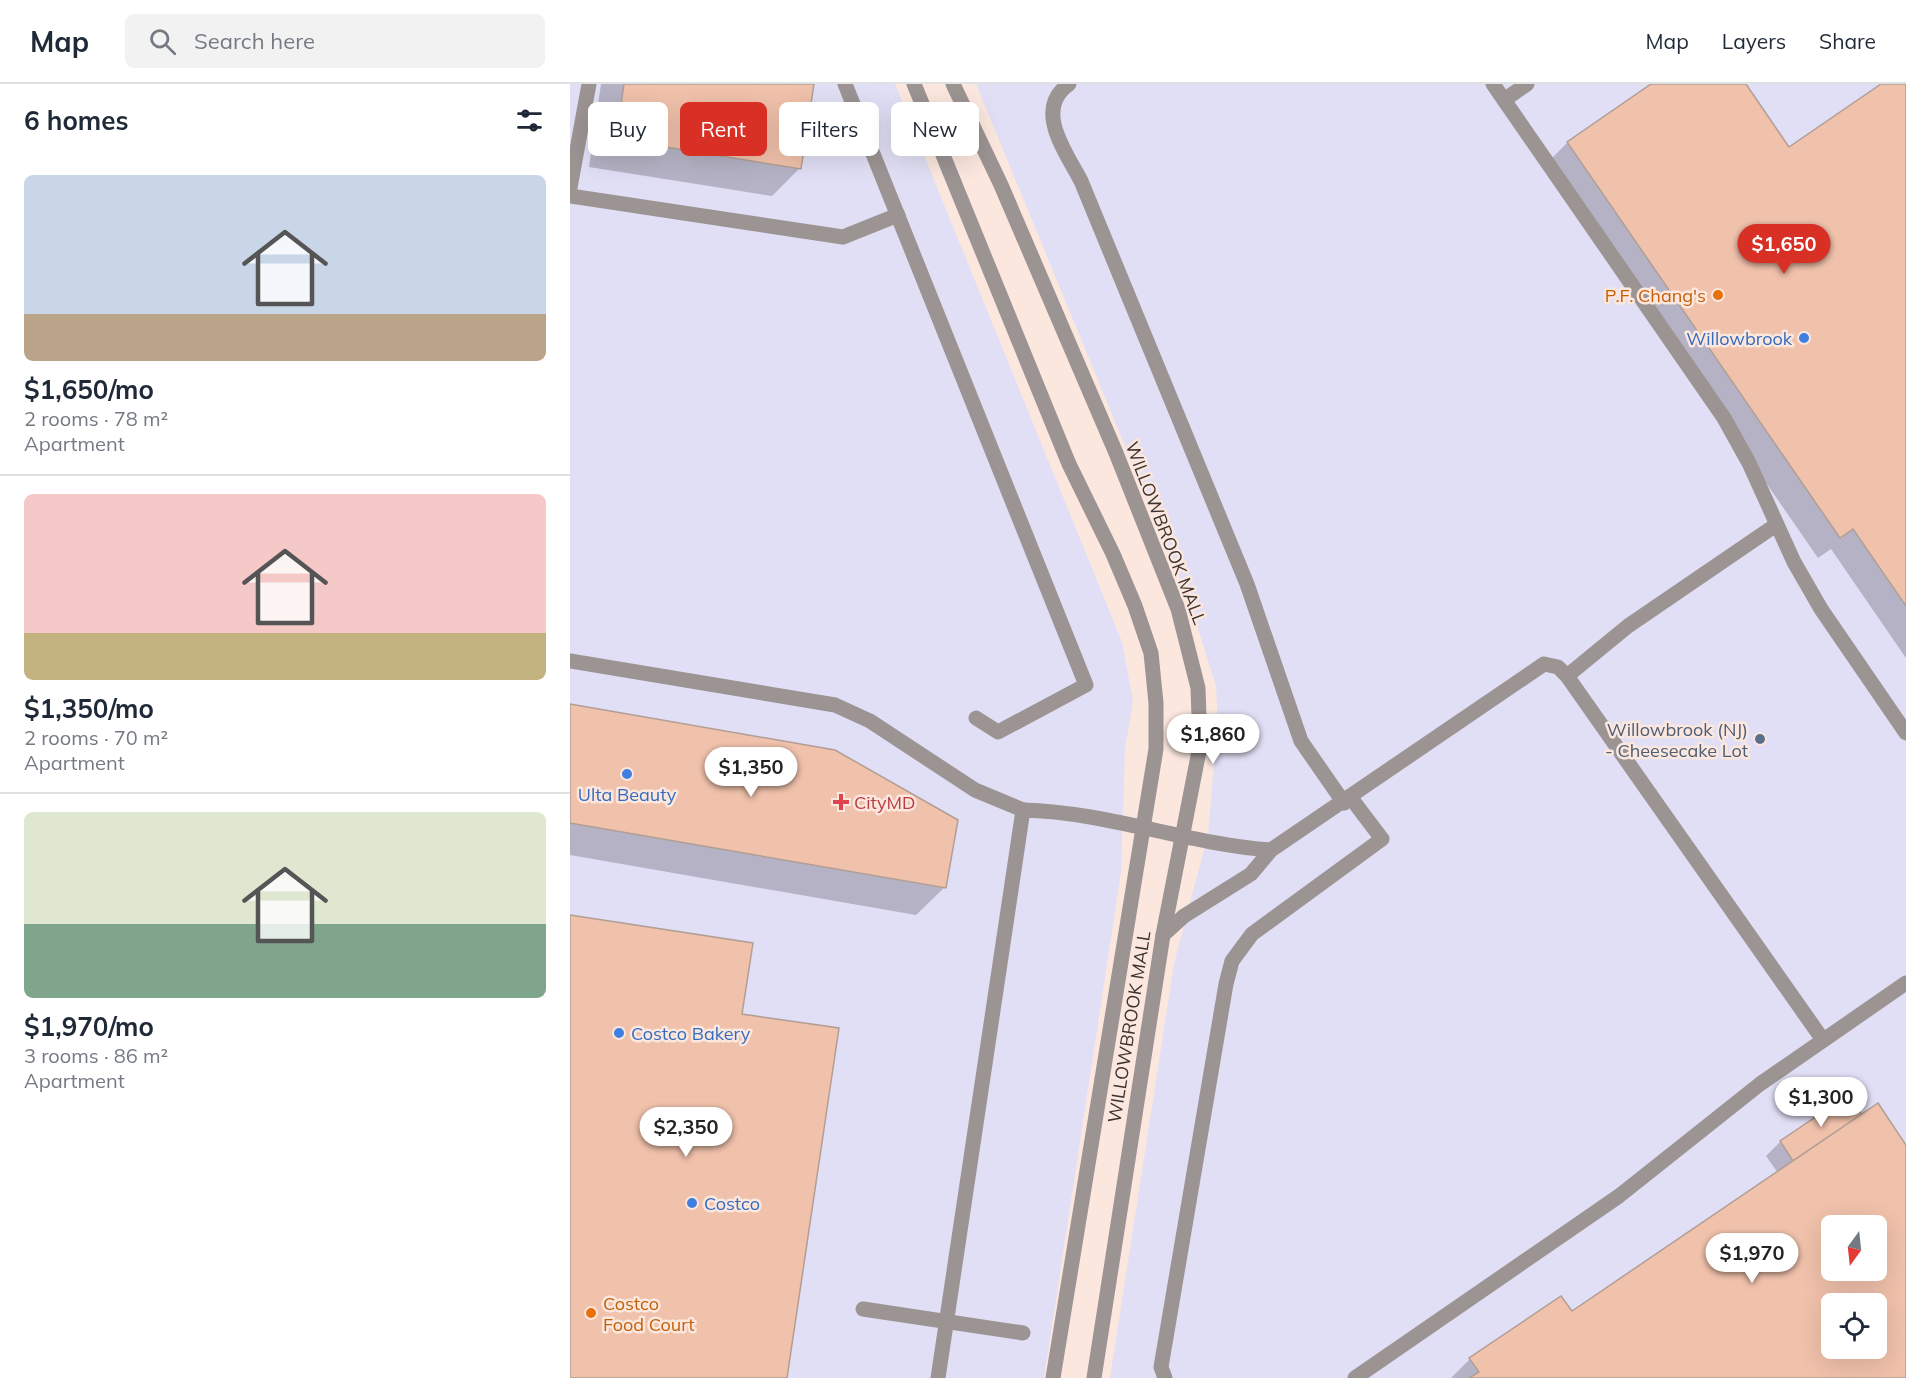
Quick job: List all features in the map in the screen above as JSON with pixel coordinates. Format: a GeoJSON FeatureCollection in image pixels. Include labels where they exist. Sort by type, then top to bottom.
{"type":"FeatureCollection","features":[{"type":"Feature","properties":{"kind":"street"},"geometry":{"type":"LineString","coordinates":[[570,188],[589,84]]}},
{"type":"Feature","properties":{"kind":"street"},"geometry":{"type":"LineString","coordinates":[[845,84],[1086,685],[998,732],[976,718]]}},
{"type":"Feature","properties":{"kind":"street","name":"WILLOWBROOK MALL"},"geometry":{"type":"LineString","coordinates":[[914,84],[1069,464],[1118,564],[1150,653],[1156,703],[1156,748],[1053,1378]]}},
{"type":"Feature","properties":{"kind":"street","name":"WILLOWBROOK MALL"},"geometry":{"type":"LineString","coordinates":[[953,84],[1000,185],[1111,442],[1178,609],[1198,688],[1199,734],[1163,935],[1094,1378]]}},
{"type":"Feature","properties":{"kind":"street"},"geometry":{"type":"LineString","coordinates":[[1069,84],[1062,88],[1053,106],[1052,123],[1081,181],[1247,584],[1301,741],[1347,800],[1382,839],[1252,934],[1232,961],[1226,984],[1161,1367],[1165,1378]]}},
{"type":"Feature","properties":{"kind":"street"},"geometry":{"type":"LineString","coordinates":[[1493,84],[1724,418],[1749,463],[1794,562],[1836,635],[1906,733]]}},
{"type":"Feature","properties":{"kind":"street"},"geometry":{"type":"LineString","coordinates":[[1504,100],[1527,84]]}},
{"type":"Feature","properties":{"kind":"street"},"geometry":{"type":"LineString","coordinates":[[570,196],[843,237],[898,215]]}},
{"type":"Feature","properties":{"kind":"street"},"geometry":{"type":"LineString","coordinates":[[1567,676],[1628,626],[1776,525]]}},
{"type":"Feature","properties":{"kind":"street"},"geometry":{"type":"LineString","coordinates":[[570,661],[835,705],[870,721],[975,790],[1023,810],[1058,811],[1142,826],[1228,847],[1271,850]]}},
{"type":"Feature","properties":{"kind":"street"},"geometry":{"type":"LineString","coordinates":[[1163,935],[1184,916],[1251,874],[1271,850],[1544,664],[1558,667],[1567,676],[1823,1040]]}},
{"type":"Feature","properties":{"kind":"street"},"geometry":{"type":"LineString","coordinates":[[938,1378],[1023,810]]}},
{"type":"Feature","properties":{"kind":"street"},"geometry":{"type":"LineString","coordinates":[[1355,1378],[1619,1196],[1760,1084],[1906,983]]}},
{"type":"Feature","properties":{"kind":"street"},"geometry":{"type":"LineString","coordinates":[[863,1309],[1023,1333]]}},
{"type":"Feature","properties":{"kind":"shaded area"},"geometry":{"type":"Polygon","coordinates":[[[570,84],[895,84],[902,102],[891,102],[891,156],[924,156],[1122,642],[1133,701],[1125,749],[1121,872],[1044,1378],[570,1378],[570,84]]]}},
{"type":"Feature","properties":{"kind":"shaded area"},"geometry":{"type":"Polygon","coordinates":[[[976,84],[1906,84],[1906,1378],[1110,1378],[1174,964],[1208,834],[1214,764],[1219,746],[1216,686],[1191,606],[976,84]]]}},
{"type":"Feature","properties":{"kind":"building"},"geometry":{"type":"Polygon","coordinates":[[[624,84],[814,84],[811,102],[779,102],[779,156],[803,156],[801,169],[721,156],[767,156],[767,102],[680,102],[680,149],[668,147],[668,102],[621,102],[624,84]]]}},
{"type":"Feature","properties":{"kind":"building","name":"Willowbrook"},"geometry":{"type":"Polygon","coordinates":[[[1651,84],[1746,84],[1789,147],[1881,84],[1906,84],[1906,606],[1853,529],[1840,538],[1567,142],[1651,84]]]}},
{"type":"Feature","properties":{"kind":"building"},"geometry":{"type":"Polygon","coordinates":[[[570,704],[835,750],[958,820],[946,888],[570,823],[570,704]]]}},
{"type":"Feature","properties":{"kind":"building","name":"Costco"},"geometry":{"type":"Polygon","coordinates":[[[570,915],[753,943],[742,1014],[839,1028],[787,1378],[570,1378],[570,915]]]}},
{"type":"Feature","properties":{"kind":"building"},"geometry":{"type":"Polygon","coordinates":[[[1848,1095],[1862,1115],[1793,1161],[1780,1141],[1848,1095]]]}},
{"type":"Feature","properties":{"kind":"building"},"geometry":{"type":"Polygon","coordinates":[[[1878,1103],[1906,1145],[1906,1378],[1469,1378],[1479,1372],[1469,1358],[1561,1296],[1572,1311],[1878,1103]]]}},
{"type":"Feature","properties":{"kind":"place","name":"P.F. Chang's"},"geometry":{"type":"Point","coordinates":[1718,295]}},
{"type":"Feature","properties":{"kind":"place","name":"Willowbrook"},"geometry":{"type":"Point","coordinates":[1804,338]}},
{"type":"Feature","properties":{"kind":"place","name":"Willowbrook (NJ) - Cheesecake Lot"},"geometry":{"type":"Point","coordinates":[1760,739]}},
{"type":"Feature","properties":{"kind":"place","name":"Ulta Beauty"},"geometry":{"type":"Point","coordinates":[627,774]}},
{"type":"Feature","properties":{"kind":"place","name":"CityMD"},"geometry":{"type":"Point","coordinates":[841,802]}},
{"type":"Feature","properties":{"kind":"place","name":"Costco Bakery"},"geometry":{"type":"Point","coordinates":[619,1033]}},
{"type":"Feature","properties":{"kind":"place","name":"Costco"},"geometry":{"type":"Point","coordinates":[692,1203]}},
{"type":"Feature","properties":{"kind":"place","name":"Costco Food Court"},"geometry":{"type":"Point","coordinates":[591,1313]}}]}
